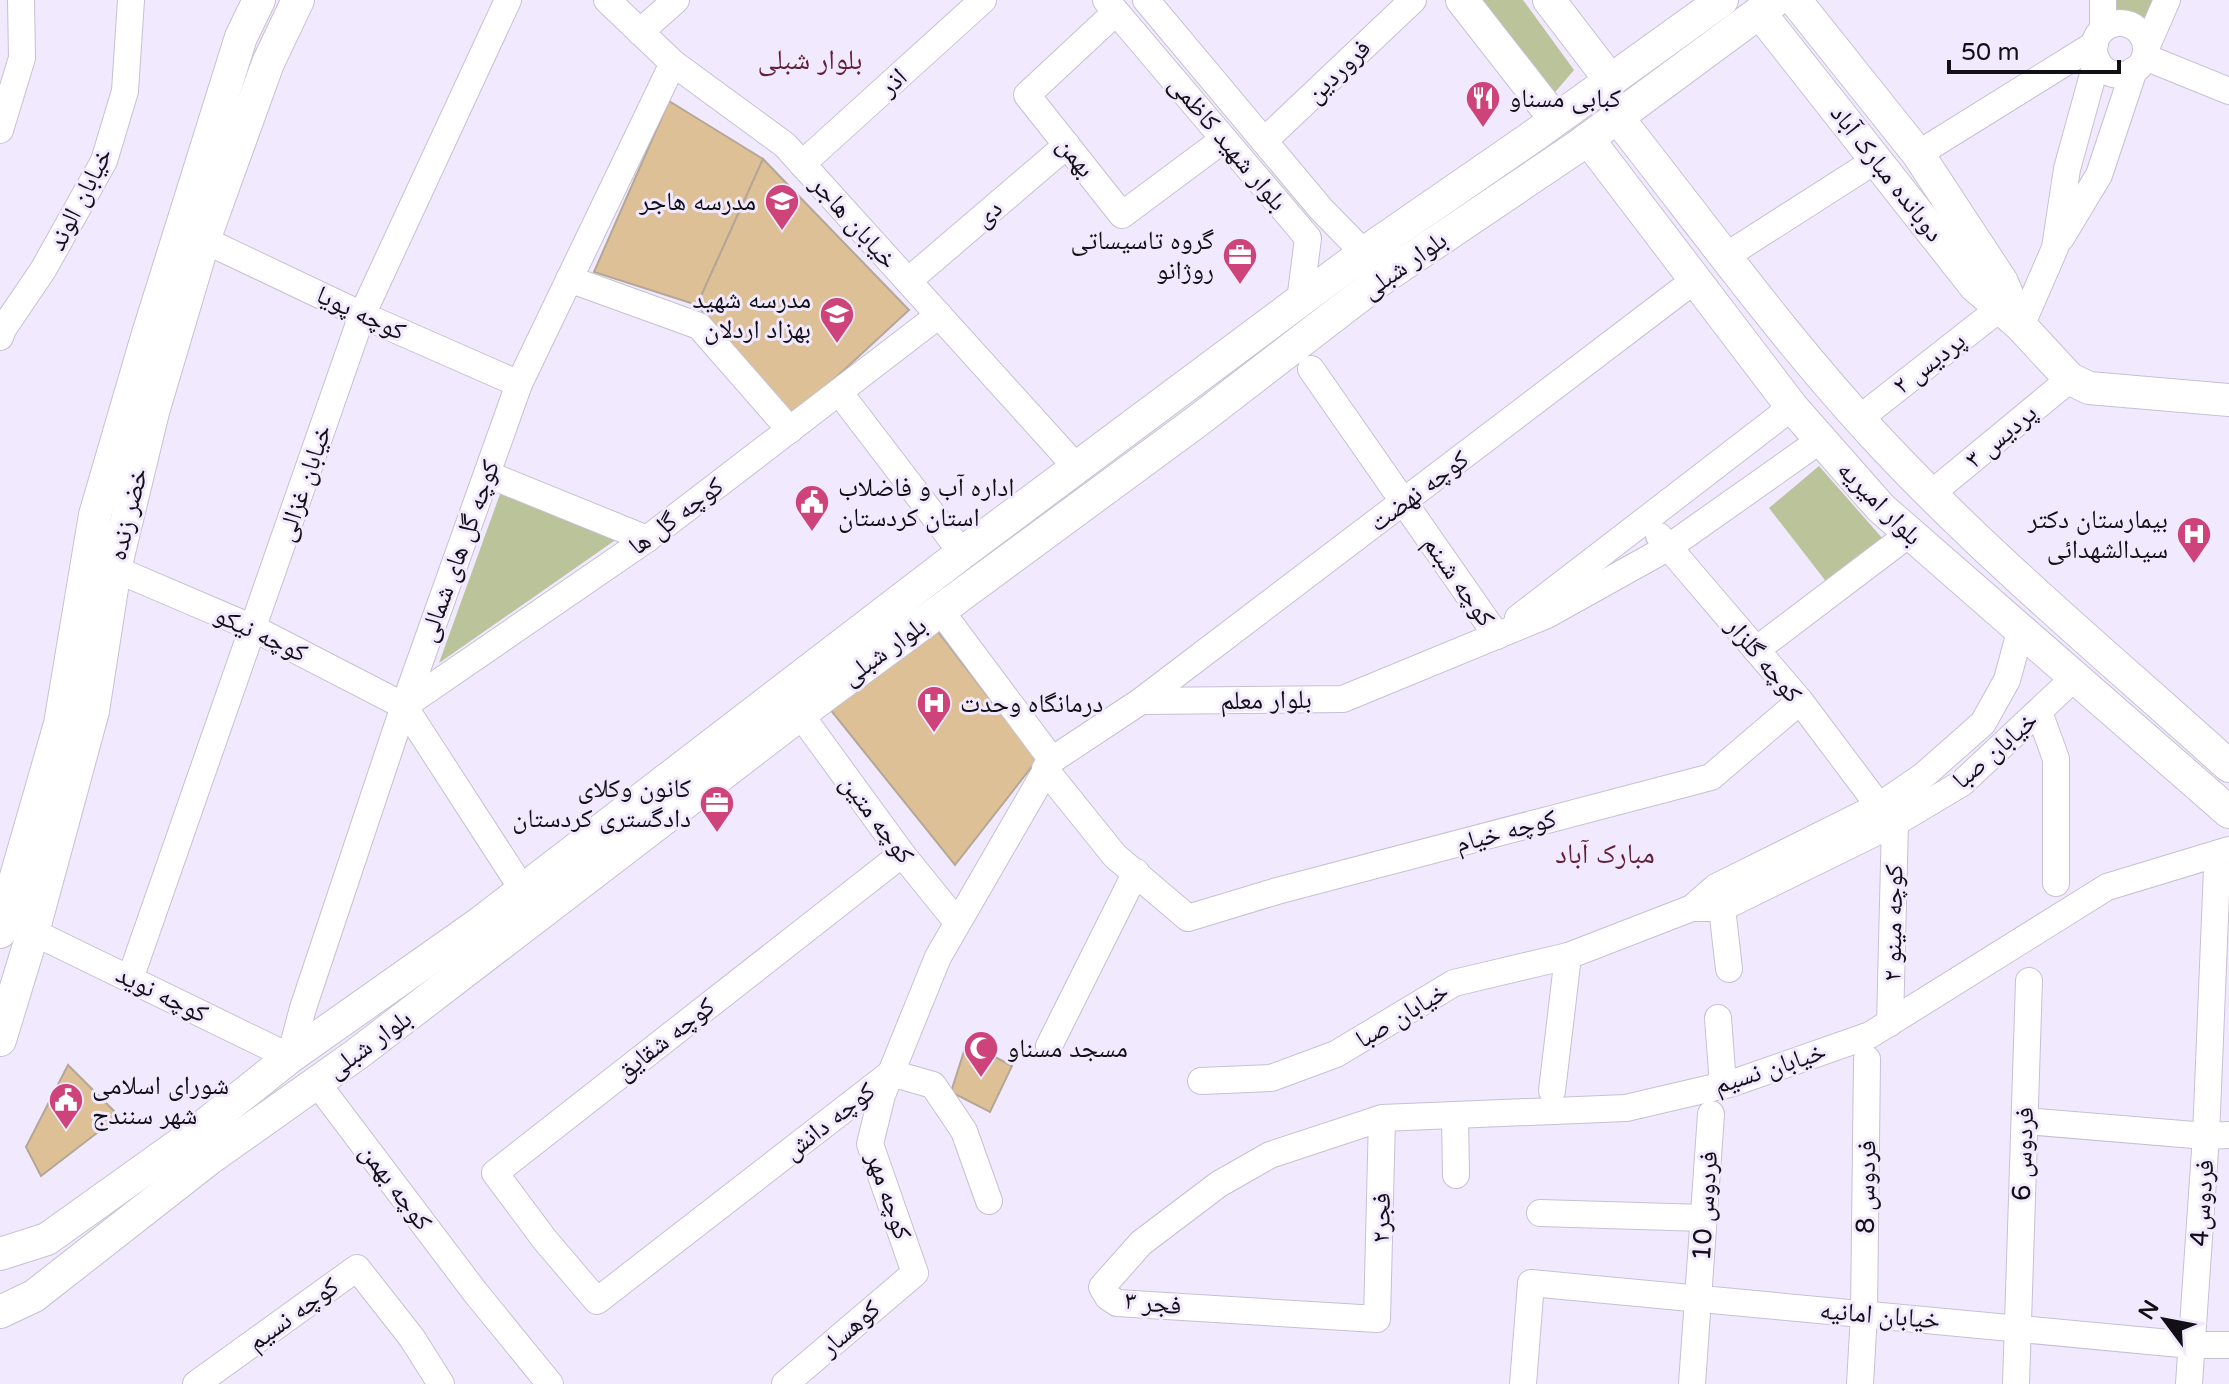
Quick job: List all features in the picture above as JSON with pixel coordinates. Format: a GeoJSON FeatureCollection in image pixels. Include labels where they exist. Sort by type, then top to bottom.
{"type":"FeatureCollection","features":[{"type":"Feature","properties":{"kind":"street"},"geometry":{"type":"LineString","coordinates":[[0,130],[22,58],[21,0]]}},
{"type":"Feature","properties":{"kind":"street","name":"خیابان الوند"},"geometry":{"type":"LineString","coordinates":[[0,337],[43,270],[104,161],[125,91],[131,0]]}},
{"type":"Feature","properties":{"kind":"street","name":"خضر زنده"},"geometry":{"type":"LineString","coordinates":[[0,932],[60,724],[95,515],[241,37],[259,0]]}},
{"type":"Feature","properties":{"kind":"street","name":"خضر زنده"},"geometry":{"type":"LineString","coordinates":[[0,1040],[93,711],[115,569],[153,412],[204,240],[268,63],[298,0]]}},
{"type":"Feature","properties":{"kind":"street","name":"خیابان غزالی"},"geometry":{"type":"LineString","coordinates":[[130,979],[362,315],[508,0]]}},
{"type":"Feature","properties":{"kind":"street","name":"خیابان هاجر"},"geometry":{"type":"LineString","coordinates":[[607,0],[673,63],[785,145],[1078,469]]}},
{"type":"Feature","properties":{"kind":"street"},"geometry":{"type":"LineString","coordinates":[[640,32],[676,0]]}},
{"type":"Feature","properties":{"kind":"street","name":"اذر"},"geometry":{"type":"LineString","coordinates":[[802,164],[983,0]]}},
{"type":"Feature","properties":{"kind":"street","name":"بلوار شهید کاظمی"},"geometry":{"type":"LineString","coordinates":[[1146,0],[1321,209],[1364,253]]}},
{"type":"Feature","properties":{"kind":"street","name":"فروردین"},"geometry":{"type":"LineString","coordinates":[[1264,141],[1413,0]]}},
{"type":"Feature","properties":{"kind":"street"},"geometry":{"type":"LineString","coordinates":[[1462,0],[1555,119]]}},
{"type":"Feature","properties":{"kind":"street"},"geometry":{"type":"LineString","coordinates":[[1549,0],[1611,81]]}},
{"type":"Feature","properties":{"kind":"street","name":"بلوار شبلی"},"geometry":{"type":"LineString","coordinates":[[0,1254],[47,1239],[191,1136],[290,1057],[523,890],[962,553],[1364,253],[1722,0]]}},
{"type":"Feature","properties":{"kind":"street","name":"دوبانده مبارک آباد"},"geometry":{"type":"LineString","coordinates":[[1795,0],[1918,154],[2002,282],[2010,318]]}},
{"type":"Feature","properties":{"kind":"street"},"geometry":{"type":"LineString","coordinates":[[2055,248],[2067,169],[2098,44],[2103,0]]}},
{"type":"Feature","properties":{"kind":"street"},"geometry":{"type":"LineString","coordinates":[[2010,318],[2099,175],[2167,0]]}},
{"type":"Feature","properties":{"kind":"street","name":"بلوار شهید کاظمی"},"geometry":{"type":"LineString","coordinates":[[1111,6],[1308,238],[1300,301]]}},
{"type":"Feature","properties":{"kind":"street","name":"بهمن"},"geometry":{"type":"LineString","coordinates":[[1111,6],[1027,95],[1122,215],[1224,139]]}},
{"type":"Feature","properties":{"kind":"street","name":"بلوار شبلی"},"geometry":{"type":"LineString","coordinates":[[0,1312],[34,1296],[209,1159],[502,945],[800,714],[1208,412],[1383,278],[1588,139],[1768,7]]}},
{"type":"Feature","properties":{"kind":"street","name":"دوبانده مبارک آباد"},"geometry":{"type":"LineString","coordinates":[[1768,7],[1876,160],[1975,286],[2070,379]]}},
{"type":"Feature","properties":{"kind":"street"},"geometry":{"type":"LineString","coordinates":[[1918,154],[2098,44],[2119,23],[2135,27],[2145,40],[2142,59],[2118,74],[2102,67],[2098,44]]}},
{"type":"Feature","properties":{"kind":"street"},"geometry":{"type":"LineString","coordinates":[[2142,59],[2229,91]]}},
{"type":"Feature","properties":{"kind":"street","name":"کوچه گل های شمالی"},"geometry":{"type":"LineString","coordinates":[[290,1057],[303,1008],[404,706],[519,384],[673,63]]}},
{"type":"Feature","properties":{"kind":"street","name":"بلوار امیریه"},"geometry":{"type":"LineString","coordinates":[[1617,117],[1726,256],[1860,418],[1982,544],[2229,766]]}},
{"type":"Feature","properties":{"kind":"street","name":"بلوار امیریه"},"geometry":{"type":"LineString","coordinates":[[1588,139],[1792,407],[1881,508],[2229,812]]}},
{"type":"Feature","properties":{"kind":"street","name":"دی"},"geometry":{"type":"LineString","coordinates":[[908,281],[1067,145]]}},
{"type":"Feature","properties":{"kind":"street"},"geometry":{"type":"LineString","coordinates":[[1726,256],[1876,160]]}},
{"type":"Feature","properties":{"kind":"street","name":"کوچه پویا"},"geometry":{"type":"LineString","coordinates":[[204,240],[362,315],[519,384]]}},
{"type":"Feature","properties":{"kind":"street"},"geometry":{"type":"LineString","coordinates":[[569,279],[699,326],[790,430]]}},
{"type":"Feature","properties":{"kind":"street","name":"کوچه نهضت"},"geometry":{"type":"LineString","coordinates":[[1141,701],[1696,279]]}},
{"type":"Feature","properties":{"kind":"street","name":"کوچه گل ها"},"geometry":{"type":"LineString","coordinates":[[404,706],[647,539],[939,315]]}},
{"type":"Feature","properties":{"kind":"street","name":"پردیس ۲"},"geometry":{"type":"LineString","coordinates":[[1860,418],[2010,318]]}},
{"type":"Feature","properties":{"kind":"street","name":"کوچه شبنم"},"geometry":{"type":"LineString","coordinates":[[1311,369],[1497,636]]}},
{"type":"Feature","properties":{"kind":"street"},"geometry":{"type":"LineString","coordinates":[[2070,379],[2101,389],[2228,398]]}},
{"type":"Feature","properties":{"kind":"street","name":"پردیس ۳"},"geometry":{"type":"LineString","coordinates":[[1932,493],[2070,379]]}},
{"type":"Feature","properties":{"kind":"street"},"geometry":{"type":"LineString","coordinates":[[839,392],[962,553]]}},
{"type":"Feature","properties":{"kind":"street","name":"بلوار معلم"},"geometry":{"type":"LineString","coordinates":[[1497,636],[1538,600],[1792,407]]}},
{"type":"Feature","properties":{"kind":"street","name":"بلوار معلم"},"geometry":{"type":"LineString","coordinates":[[1141,701],[1343,699],[1547,615],[1669,547],[1819,441]]}},
{"type":"Feature","properties":{"kind":"street"},"geometry":{"type":"LineString","coordinates":[[487,474],[647,539]]}},
{"type":"Feature","properties":{"kind":"street","name":"کوچه گلزار"},"geometry":{"type":"LineString","coordinates":[[1643,520],[1800,701],[1887,815]]}},
{"type":"Feature","properties":{"kind":"street"},"geometry":{"type":"LineString","coordinates":[[1756,650],[1909,534]]}},
{"type":"Feature","properties":{"kind":"street"},"geometry":{"type":"LineString","coordinates":[[1955,575],[1982,544]]}},
{"type":"Feature","properties":{"kind":"street","name":"کوچه نیکو"},"geometry":{"type":"LineString","coordinates":[[115,569],[253,628],[404,706]]}},
{"type":"Feature","properties":{"kind":"street"},"geometry":{"type":"LineString","coordinates":[[940,610],[1115,856],[1136,872],[1049,1046]]}},
{"type":"Feature","properties":{"kind":"street","name":"خیابان صبا"},"geometry":{"type":"LineString","coordinates":[[1692,908],[1722,908],[1887,815],[1923,776],[1983,723],[2007,680],[2020,632]]}},
{"type":"Feature","properties":{"kind":"street","name":"خیابان صبا"},"geometry":{"type":"LineString","coordinates":[[1201,1081],[1271,1078],[1336,1054],[1454,983],[1568,956],[1692,908],[1716,887],[1962,783],[2074,678]]}},
{"type":"Feature","properties":{"kind":"street"},"geometry":{"type":"LineString","coordinates":[[1048,764],[1141,701]]}},
{"type":"Feature","properties":{"kind":"street","name":"کوچه خیام"},"geometry":{"type":"LineString","coordinates":[[1136,872],[1188,918],[1277,891],[1711,777],[1800,701]]}},
{"type":"Feature","properties":{"kind":"street"},"geometry":{"type":"LineString","coordinates":[[404,706],[523,890]]}},
{"type":"Feature","properties":{"kind":"street"},"geometry":{"type":"LineString","coordinates":[[2039,712],[2056,759],[2056,883]]}},
{"type":"Feature","properties":{"kind":"street","name":"کوچه متین"},"geometry":{"type":"LineString","coordinates":[[800,714],[902,854],[957,922]]}},
{"type":"Feature","properties":{"kind":"street","name":"کوچه دانش"},"geometry":{"type":"LineString","coordinates":[[545,1240],[597,1301],[891,1073],[938,957],[1048,764]]}},
{"type":"Feature","properties":{"kind":"street","name":"کوچه مینو ۲"},"geometry":{"type":"LineString","coordinates":[[1887,815],[1890,1023]]}},
{"type":"Feature","properties":{"kind":"street","name":"کوچه شقایق"},"geometry":{"type":"LineString","coordinates":[[545,1240],[495,1173],[902,854]]}},
{"type":"Feature","properties":{"kind":"street","name":"خیابان نسیم"},"geometry":{"type":"LineString","coordinates":[[1270,1155],[1382,1118],[1626,1108],[1723,1085],[1870,1035],[2107,887],[2223,859]]}},
{"type":"Feature","properties":{"kind":"street","name":"فردوس4"},"geometry":{"type":"LineString","coordinates":[[2189,1384],[2191,1345],[2218,1136],[2223,859]]}},
{"type":"Feature","properties":{"kind":"street"},"geometry":{"type":"LineString","coordinates":[[1722,908],[1729,969]]}},
{"type":"Feature","properties":{"kind":"street","name":"کوچه نوید"},"geometry":{"type":"LineString","coordinates":[[33,932],[290,1057]]}},
{"type":"Feature","properties":{"kind":"street"},"geometry":{"type":"LineString","coordinates":[[1552,1091],[1568,956]]}},
{"type":"Feature","properties":{"kind":"street","name":"فردوس 6"},"geometry":{"type":"LineString","coordinates":[[2016,1384],[2029,981]]}},
{"type":"Feature","properties":{"kind":"street"},"geometry":{"type":"LineString","coordinates":[[1718,1018],[1723,1085]]}},
{"type":"Feature","properties":{"kind":"street"},"geometry":{"type":"LineString","coordinates":[[290,1057],[317,1083]]}},
{"type":"Feature","properties":{"kind":"street","name":"فردوس 8"},"geometry":{"type":"LineString","coordinates":[[1860,1384],[1864,1314],[1867,1059]]}},
{"type":"Feature","properties":{"kind":"street"},"geometry":{"type":"LineString","coordinates":[[891,1073],[933,1085],[964,1131],[989,1201]]}},
{"type":"Feature","properties":{"kind":"street","name":"کوچه مهر"},"geometry":{"type":"LineString","coordinates":[[891,1073],[870,1144],[915,1273]]}},
{"type":"Feature","properties":{"kind":"street","name":"کوچه بهمن"},"geometry":{"type":"LineString","coordinates":[[317,1083],[475,1292],[550,1384]]}},
{"type":"Feature","properties":{"kind":"street","name":"فردوس 10"},"geometry":{"type":"LineString","coordinates":[[1692,1384],[1711,1114]]}},
{"type":"Feature","properties":{"kind":"street"},"geometry":{"type":"LineString","coordinates":[[1455,1116],[1456,1175]]}},
{"type":"Feature","properties":{"kind":"street","name":"فجر۲"},"geometry":{"type":"LineString","coordinates":[[1377,1319],[1382,1118]]}},
{"type":"Feature","properties":{"kind":"street"},"geometry":{"type":"LineString","coordinates":[[2025,1121],[2218,1136]]}},
{"type":"Feature","properties":{"kind":"street","name":"فجر ۳"},"geometry":{"type":"LineString","coordinates":[[1270,1155],[1219,1184],[1141,1243],[1102,1287],[1108,1297],[1117,1303],[1377,1319]]}},
{"type":"Feature","properties":{"kind":"street"},"geometry":{"type":"LineString","coordinates":[[1540,1213],[1704,1218]]}},
{"type":"Feature","properties":{"kind":"street","name":"کوچه نسیم"},"geometry":{"type":"LineString","coordinates":[[196,1384],[357,1268],[412,1338],[441,1384]]}},
{"type":"Feature","properties":{"kind":"street","name":"کوهسار"},"geometry":{"type":"LineString","coordinates":[[785,1384],[915,1273]]}},
{"type":"Feature","properties":{"kind":"street","name":"خیابان امانیه"},"geometry":{"type":"LineString","coordinates":[[1523,1384],[1531,1283],[2191,1345],[2229,1345]]}},
{"type":"Feature","properties":{"kind":"green space"},"geometry":{"type":"Polygon","coordinates":[[[1472,0],[1523,0],[1574,70],[1551,97],[1472,0]]]}},
{"type":"Feature","properties":{"kind":"green space"},"geometry":{"type":"Polygon","coordinates":[[[2116,0],[2156,0],[2147,21],[2116,9],[2116,0]]]}},
{"type":"Feature","properties":{"kind":"green space"},"geometry":{"type":"Polygon","coordinates":[[[1819,466],[1883,539],[1828,584],[1769,508],[1819,466]]]}},
{"type":"Feature","properties":{"kind":"green space"},"geometry":{"type":"Polygon","coordinates":[[[504,483],[624,534],[439,663],[504,483]]]}},
{"type":"Feature","properties":{"kind":"building"},"geometry":{"type":"Polygon","coordinates":[[[669,101],[763,159],[697,305],[594,272],[669,101]]]}},
{"type":"Feature","properties":{"kind":"building","name":"مدرسه هاجر"},"geometry":{"type":"Polygon","coordinates":[[[763,159],[909,310],[792,418],[697,305],[763,159]]]}},
{"type":"Feature","properties":{"kind":"building","name":"درمانگاه وحدت"},"geometry":{"type":"Polygon","coordinates":[[[935,628],[1037,760],[955,865],[829,708],[935,628]]]}},
{"type":"Feature","properties":{"kind":"building","name":"مسجد مسناو"},"geometry":{"type":"Polygon","coordinates":[[[967,1042],[1012,1066],[990,1112],[951,1092],[967,1042]]]}},
{"type":"Feature","properties":{"kind":"building","name":"شورای اسلامی شهر سنندج"},"geometry":{"type":"Polygon","coordinates":[[[68,1065],[119,1116],[41,1176],[26,1147],[68,1065]]]}},
{"type":"Feature","properties":{"kind":"place","name":"کبابی مسناو"},"geometry":{"type":"Point","coordinates":[1483,129]}},
{"type":"Feature","properties":{"kind":"place","name":"مدرسه هاجر"},"geometry":{"type":"Point","coordinates":[782,232]}},
{"type":"Feature","properties":{"kind":"place","name":"گروه تاسیساتی روژانو"},"geometry":{"type":"Point","coordinates":[1240,286]}},
{"type":"Feature","properties":{"kind":"place","name":"مدرسه شهید بهزاد اردلان"},"geometry":{"type":"Point","coordinates":[837,345]}},
{"type":"Feature","properties":{"kind":"place","name":"اداره آب و فاضلاب استان کردستان"},"geometry":{"type":"Point","coordinates":[812,533]}},
{"type":"Feature","properties":{"kind":"place","name":"بیمارستان دکتر سیدالشهدائی"},"geometry":{"type":"Point","coordinates":[2194,565]}},
{"type":"Feature","properties":{"kind":"place","name":"درمانگاه وحدت"},"geometry":{"type":"Point","coordinates":[934,734]}},
{"type":"Feature","properties":{"kind":"place","name":"کانون وکلای دادگستری کردستان"},"geometry":{"type":"Point","coordinates":[717,834]}},
{"type":"Feature","properties":{"kind":"place","name":"مسجد مسناو"},"geometry":{"type":"Point","coordinates":[981,1079]}},
{"type":"Feature","properties":{"kind":"place","name":"شورای اسلامی شهر سنندج"},"geometry":{"type":"Point","coordinates":[66,1131]}},
{"type":"Feature","properties":{"kind":"district","name":"بلوار شبلی"},"geometry":{"type":"Point","coordinates":[810,60]}},
{"type":"Feature","properties":{"kind":"district","name":"مبارک آباد"},"geometry":{"type":"Point","coordinates":[1605,854]}}]}
